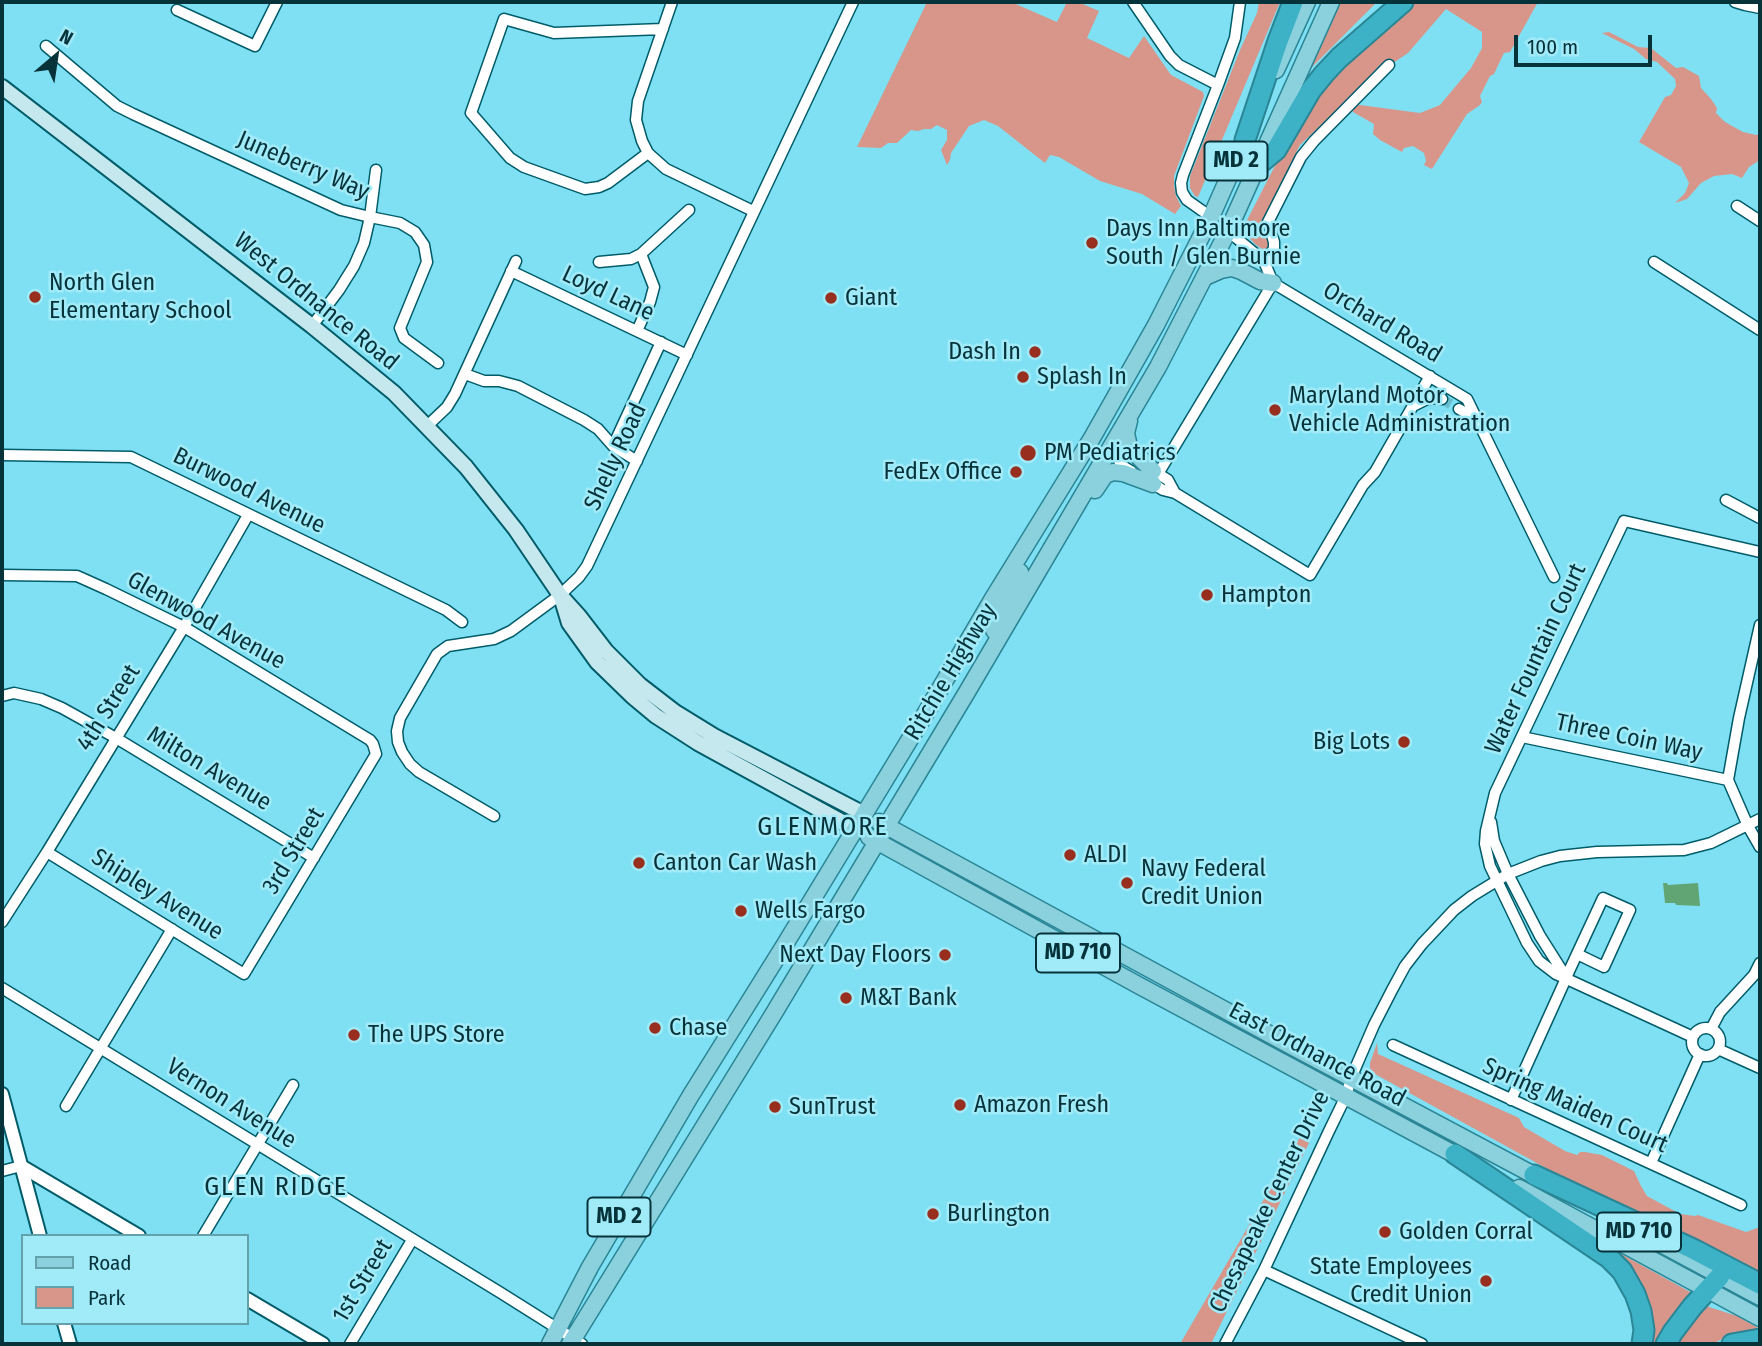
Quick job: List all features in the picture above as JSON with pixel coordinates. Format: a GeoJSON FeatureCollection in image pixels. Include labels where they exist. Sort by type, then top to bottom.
{"type":"FeatureCollection","features":[{"type":"Feature","properties":{"kind":"highway"},"geometry":{"type":"LineString","coordinates":[[1245,140],[1293,2]]}},
{"type":"Feature","properties":{"kind":"highway"},"geometry":{"type":"LineString","coordinates":[[1258,165],[1276,150],[1311,90],[1324,74],[1403,2]]}},
{"type":"Feature","properties":{"kind":"highway"},"geometry":{"type":"LineString","coordinates":[[1455,1154],[1609,1258],[1622,1271],[1641,1311],[1644,1330],[1642,1344]]}},
{"type":"Feature","properties":{"kind":"highway"},"geometry":{"type":"LineString","coordinates":[[1534,1175],[1693,1249],[1760,1284]]}},
{"type":"Feature","properties":{"kind":"highway"},"geometry":{"type":"LineString","coordinates":[[1666,1344],[1714,1282]]}},
{"type":"Feature","properties":{"kind":"highway"},"geometry":{"type":"LineString","coordinates":[[1732,1344],[1760,1339]]}},
{"type":"Feature","properties":{"kind":"main road","name":"Ritchie Highway"},"geometry":{"type":"LineString","coordinates":[[550,1344],[614,1225],[687,1101],[1093,438],[1138,359],[1211,217],[1307,2]]}},
{"type":"Feature","properties":{"kind":"main road","name":"Ritchie Highway"},"geometry":{"type":"LineString","coordinates":[[575,1342],[1069,517],[1113,451],[1228,231],[1331,2]]}},
{"type":"Feature","properties":{"kind":"main road","name":"West Ordnance Road"},"geometry":{"type":"LineString","coordinates":[[2,87],[312,326],[394,393],[466,467],[516,530],[560,596],[640,685],[713,736],[864,814]]}},
{"type":"Feature","properties":{"kind":"main road"},"geometry":{"type":"LineString","coordinates":[[1228,231],[1224,215],[1235,187],[1245,140]]}},
{"type":"Feature","properties":{"kind":"main road"},"geometry":{"type":"LineString","coordinates":[[1196,295],[1197,272],[1214,233],[1215,226],[1211,217]]}},
{"type":"Feature","properties":{"kind":"main road"},"geometry":{"type":"LineString","coordinates":[[1205,277],[1231,268],[1259,281],[1273,283]]}},
{"type":"Feature","properties":{"kind":"main road"},"geometry":{"type":"LineString","coordinates":[[1131,413],[1126,433],[1129,447],[1155,476]]}},
{"type":"Feature","properties":{"kind":"main road"},"geometry":{"type":"LineString","coordinates":[[1069,517],[1085,505],[1105,475],[1113,472],[1155,476]]}},
{"type":"Feature","properties":{"kind":"main road"},"geometry":{"type":"LineString","coordinates":[[999,637],[993,624],[1020,573],[1025,546]]}},
{"type":"Feature","properties":{"kind":"main road","name":"West Ordnance Road"},"geometry":{"type":"LineString","coordinates":[[560,596],[569,623],[597,662],[656,716],[698,743],[855,829]]}},
{"type":"Feature","properties":{"kind":"main road","name":"East Ordnance Road"},"geometry":{"type":"LineString","coordinates":[[864,814],[1534,1175],[1714,1282],[1760,1318]]}},
{"type":"Feature","properties":{"kind":"main road","name":"East Ordnance Road"},"geometry":{"type":"LineString","coordinates":[[855,829],[1138,985],[1455,1154],[1714,1282],[1760,1297]]}},
{"type":"Feature","properties":{"kind":"street"},"geometry":{"type":"LineString","coordinates":[[177,10],[256,46],[276,2]]}},
{"type":"Feature","properties":{"kind":"street"},"geometry":{"type":"LineString","coordinates":[[672,2],[642,85],[636,111],[638,131],[648,153],[666,169],[753,211]]}},
{"type":"Feature","properties":{"kind":"street","name":"Shelly Road"},"geometry":{"type":"LineString","coordinates":[[494,816],[410,764],[398,742],[400,718],[437,654],[448,646],[494,639],[510,631],[560,596],[587,566],[853,2]]}},
{"type":"Feature","properties":{"kind":"street"},"geometry":{"type":"LineString","coordinates":[[1133,2],[1179,65],[1218,85]]}},
{"type":"Feature","properties":{"kind":"street"},"geometry":{"type":"LineString","coordinates":[[1211,217],[1188,200],[1182,192],[1181,183],[1235,38],[1240,2]]}},
{"type":"Feature","properties":{"kind":"street"},"geometry":{"type":"LineString","coordinates":[[1735,2],[1760,8]]}},
{"type":"Feature","properties":{"kind":"street"},"geometry":{"type":"LineString","coordinates":[[648,153],[608,183],[585,189],[524,167],[510,158],[471,113],[504,19],[554,33],[663,29]]}},
{"type":"Feature","properties":{"kind":"street","name":"Juneberry Way"},"geometry":{"type":"LineString","coordinates":[[46,46],[117,106],[341,210],[400,223],[415,232],[424,245],[427,262],[400,328],[404,338],[438,363]]}},
{"type":"Feature","properties":{"kind":"street"},"geometry":{"type":"LineString","coordinates":[[1264,261],[1274,249],[1268,222],[1301,157],[1390,65]]}},
{"type":"Feature","properties":{"kind":"street"},"geometry":{"type":"LineString","coordinates":[[312,326],[340,290],[364,243],[376,170]]}},
{"type":"Feature","properties":{"kind":"street"},"geometry":{"type":"LineString","coordinates":[[1737,206],[1760,221]]}},
{"type":"Feature","properties":{"kind":"street"},"geometry":{"type":"LineString","coordinates":[[599,262],[631,259],[640,254],[690,210]]}},
{"type":"Feature","properties":{"kind":"street"},"geometry":{"type":"LineString","coordinates":[[1155,476],[1273,283],[1264,261],[1228,231]]}},
{"type":"Feature","properties":{"kind":"street"},"geometry":{"type":"LineString","coordinates":[[637,331],[654,287],[640,254]]}},
{"type":"Feature","properties":{"kind":"street"},"geometry":{"type":"LineString","coordinates":[[1654,262],[1760,330]]}},
{"type":"Feature","properties":{"kind":"street","name":"Loyd Lane"},"geometry":{"type":"LineString","coordinates":[[465,374],[514,266],[687,355]]}},
{"type":"Feature","properties":{"kind":"street","name":"Orchard Road"},"geometry":{"type":"LineString","coordinates":[[1273,283],[1468,399],[1554,578]]}},
{"type":"Feature","properties":{"kind":"street"},"geometry":{"type":"LineString","coordinates":[[613,446],[661,342]]}},
{"type":"Feature","properties":{"kind":"street"},"geometry":{"type":"LineString","coordinates":[[428,426],[447,407],[465,374],[484,381],[499,381],[518,386],[584,420],[598,429],[613,446],[637,461]]}},
{"type":"Feature","properties":{"kind":"street"},"geometry":{"type":"LineString","coordinates":[[1113,451],[1121,464],[1155,476],[1163,490],[1175,493],[1310,575],[1363,485],[1375,472],[1430,376]]}},
{"type":"Feature","properties":{"kind":"street"},"geometry":{"type":"LineString","coordinates":[[1415,405],[1424,400],[1442,399]]}},
{"type":"Feature","properties":{"kind":"street"},"geometry":{"type":"LineString","coordinates":[[1459,409],[1468,414],[1488,451],[1498,462]]}},
{"type":"Feature","properties":{"kind":"street","name":"Burwood Avenue"},"geometry":{"type":"LineString","coordinates":[[2,456],[131,457],[450,612],[463,622]]}},
{"type":"Feature","properties":{"kind":"street"},"geometry":{"type":"LineString","coordinates":[[1726,500],[1760,518]]}},
{"type":"Feature","properties":{"kind":"street","name":"4th Street"},"geometry":{"type":"LineString","coordinates":[[2,922],[184,627],[248,514]]}},
{"type":"Feature","properties":{"kind":"street","name":"Water Fountain Court"},"geometry":{"type":"LineString","coordinates":[[1693,1037],[1556,974],[1539,961],[1527,943],[1490,866],[1485,844],[1495,793],[1624,521],[1760,552]]}},
{"type":"Feature","properties":{"kind":"street","name":"Glenwood Avenue"},"geometry":{"type":"LineString","coordinates":[[2,575],[78,576],[184,627],[370,740],[375,748]]}},
{"type":"Feature","properties":{"kind":"street"},"geometry":{"type":"LineString","coordinates":[[1760,625],[1728,780],[1760,847]]}},
{"type":"Feature","properties":{"kind":"street","name":"Milton Avenue"},"geometry":{"type":"LineString","coordinates":[[2,696],[14,693],[41,699],[62,708],[314,858]]}},
{"type":"Feature","properties":{"kind":"street","name":"Three Coin Way"},"geometry":{"type":"LineString","coordinates":[[1522,737],[1728,780]]}},
{"type":"Feature","properties":{"kind":"street","name":"3rd Street"},"geometry":{"type":"LineString","coordinates":[[244,974],[376,754],[375,748]]}},
{"type":"Feature","properties":{"kind":"street","name":"Water Fountain Court"},"geometry":{"type":"LineString","coordinates":[[1490,816],[1494,841],[1508,874],[1566,978]]}},
{"type":"Feature","properties":{"kind":"street","name":"Chesapeake Center Drive"},"geometry":{"type":"LineString","coordinates":[[1225,1344],[1264,1270],[1346,1096],[1374,1025],[1392,990],[1405,966],[1422,944],[1454,910],[1508,874],[1541,861],[1597,852],[1684,850],[1711,843],[1760,819]]}},
{"type":"Feature","properties":{"kind":"street","name":"Shipley Avenue"},"geometry":{"type":"LineString","coordinates":[[47,852],[244,974]]}},
{"type":"Feature","properties":{"kind":"street"},"geometry":{"type":"LineString","coordinates":[[1511,1100],[1577,954],[1604,898],[1630,910],[1604,967],[1577,954]]}},
{"type":"Feature","properties":{"kind":"street"},"geometry":{"type":"LineString","coordinates":[[66,1106],[172,929]]}},
{"type":"Feature","properties":{"kind":"street"},"geometry":{"type":"LineString","coordinates":[[1711,1029],[1720,1012],[1754,975],[1760,963]]}},
{"type":"Feature","properties":{"kind":"street","name":"Vernon Avenue"},"geometry":{"type":"LineString","coordinates":[[2,988],[558,1329],[575,1342]]}},
{"type":"Feature","properties":{"kind":"street"},"geometry":{"type":"LineString","coordinates":[[1711,1029],[1718,1035],[1718,1049],[1712,1055],[1700,1054],[1694,1049],[1693,1037],[1699,1031],[1711,1029]]}},
{"type":"Feature","properties":{"kind":"street","name":"Spring Maiden Court"},"geometry":{"type":"LineString","coordinates":[[1392,1045],[1741,1205]]}},
{"type":"Feature","properties":{"kind":"street"},"geometry":{"type":"LineString","coordinates":[[1718,1049],[1760,1068]]}},
{"type":"Feature","properties":{"kind":"street"},"geometry":{"type":"LineString","coordinates":[[1651,1163],[1700,1054]]}},
{"type":"Feature","properties":{"kind":"street"},"geometry":{"type":"LineString","coordinates":[[204,1234],[293,1085]]}},
{"type":"Feature","properties":{"kind":"street"},"geometry":{"type":"LineString","coordinates":[[2,1094],[39,1234]]}},
{"type":"Feature","properties":{"kind":"street"},"geometry":{"type":"LineString","coordinates":[[2,1171],[21,1166],[136,1234]]}},
{"type":"Feature","properties":{"kind":"street","name":"1st Street"},"geometry":{"type":"LineString","coordinates":[[350,1344],[412,1240]]}},
{"type":"Feature","properties":{"kind":"street"},"geometry":{"type":"LineString","coordinates":[[1264,1270],[1422,1344]]}},
{"type":"Feature","properties":{"kind":"street"},"geometry":{"type":"LineString","coordinates":[[248,1300],[323,1344]]}},
{"type":"Feature","properties":{"kind":"street"},"geometry":{"type":"LineString","coordinates":[[65,1325],[70,1344]]}},
{"type":"Feature","properties":{"kind":"green space"},"geometry":{"type":"Polygon","coordinates":[[[927,2],[1011,2],[1057,22],[1067,2],[1078,2],[1099,11],[1087,38],[1129,58],[1144,36],[1171,75],[1203,92],[1204,96],[1174,176],[1176,196],[1181,206],[1175,214],[1142,194],[1100,181],[1059,157],[1050,155],[1045,163],[998,126],[984,120],[969,126],[951,153],[947,165],[941,150],[947,140],[947,130],[937,125],[931,129],[911,130],[897,143],[888,143],[881,148],[857,147],[927,2]]]}},
{"type":"Feature","properties":{"kind":"green space"},"geometry":{"type":"Polygon","coordinates":[[[1259,2],[1280,2],[1198,197],[1190,188],[1190,176],[1257,13],[1259,2]]]}},
{"type":"Feature","properties":{"kind":"green space"},"geometry":{"type":"Polygon","coordinates":[[[1341,2],[1377,2],[1311,68],[1341,2]]]}},
{"type":"Feature","properties":{"kind":"green space"},"geometry":{"type":"Polygon","coordinates":[[[1417,2],[1538,2],[1510,52],[1504,53],[1494,74],[1490,76],[1480,96],[1482,102],[1467,114],[1432,169],[1424,165],[1424,153],[1413,146],[1404,148],[1402,152],[1380,140],[1373,134],[1374,124],[1353,112],[1352,106],[1420,113],[1440,105],[1471,68],[1482,48],[1482,32],[1446,9],[1408,53],[1393,63],[1382,63],[1349,99],[1300,145],[1261,223],[1261,228],[1271,244],[1268,253],[1245,233],[1244,226],[1280,156],[1322,90],[1417,2]]]}},
{"type":"Feature","properties":{"kind":"green space"},"geometry":{"type":"Polygon","coordinates":[[[1609,32],[1638,47],[1651,48],[1676,68],[1683,67],[1699,76],[1701,88],[1717,108],[1716,113],[1725,122],[1743,132],[1760,134],[1760,160],[1749,167],[1742,178],[1732,174],[1714,176],[1701,183],[1687,199],[1675,203],[1685,193],[1689,183],[1681,167],[1639,142],[1665,97],[1671,95],[1676,86],[1675,79],[1657,62],[1646,59],[1634,49],[1602,33],[1609,32]]]}},
{"type":"Feature","properties":{"kind":"green space"},"geometry":{"type":"Polygon","coordinates":[[[1377,1043],[1378,1054],[1519,1118],[1524,1127],[1565,1151],[1577,1155],[1585,1152],[1602,1155],[1634,1171],[1647,1196],[1680,1214],[1698,1215],[1746,1232],[1760,1227],[1760,1274],[1564,1178],[1373,1073],[1370,1063],[1377,1043]]]}},
{"type":"Feature","properties":{"kind":"green space"},"geometry":{"type":"Polygon","coordinates":[[[1300,1137],[1309,1143],[1211,1344],[1180,1344],[1300,1137]]]}},
{"type":"Feature","properties":{"kind":"green space"},"geometry":{"type":"Polygon","coordinates":[[[1614,1250],[1692,1293],[1655,1344],[1650,1344],[1614,1250]]]}},
{"type":"Feature","properties":{"kind":"green space"},"geometry":{"type":"Polygon","coordinates":[[[1706,1303],[1709,1307],[1737,1316],[1760,1329],[1760,1332],[1748,1332],[1713,1344],[1672,1344],[1706,1303]]]}},
{"type":"Feature","properties":{"kind":"shaded area"},"geometry":{"type":"Polygon","coordinates":[[[1663,883],[1698,883],[1700,906],[1665,903],[1663,883]]]}},
{"type":"Feature","properties":{"kind":"tunnel"},"geometry":{"type":"LineString","coordinates":[[1442,399],[1459,409]]}},
{"type":"Feature","properties":{"kind":"place","name":"Days Inn Baltimore South / Glen Burnie"},"geometry":{"type":"Point","coordinates":[1092,243]}},
{"type":"Feature","properties":{"kind":"place","name":"North Glen Elementary School"},"geometry":{"type":"Point","coordinates":[35,297]}},
{"type":"Feature","properties":{"kind":"place","name":"Giant"},"geometry":{"type":"Point","coordinates":[831,298]}},
{"type":"Feature","properties":{"kind":"place","name":"Dash In"},"geometry":{"type":"Point","coordinates":[1035,352]}},
{"type":"Feature","properties":{"kind":"place","name":"Splash In"},"geometry":{"type":"Point","coordinates":[1023,377]}},
{"type":"Feature","properties":{"kind":"place","name":"Maryland Motor Vehicle Administration"},"geometry":{"type":"Point","coordinates":[1275,410]}},
{"type":"Feature","properties":{"kind":"place","name":"PM Pediatrics"},"geometry":{"type":"Point","coordinates":[1028,453]}},
{"type":"Feature","properties":{"kind":"place","name":"FedEx Office"},"geometry":{"type":"Point","coordinates":[1016,472]}},
{"type":"Feature","properties":{"kind":"place","name":"Hampton"},"geometry":{"type":"Point","coordinates":[1207,595]}},
{"type":"Feature","properties":{"kind":"place","name":"Big Lots"},"geometry":{"type":"Point","coordinates":[1404,742]}},
{"type":"Feature","properties":{"kind":"place","name":"ALDI"},"geometry":{"type":"Point","coordinates":[1070,855]}},
{"type":"Feature","properties":{"kind":"place","name":"Canton Car Wash"},"geometry":{"type":"Point","coordinates":[639,863]}},
{"type":"Feature","properties":{"kind":"place","name":"Navy Federal Credit Union"},"geometry":{"type":"Point","coordinates":[1127,883]}},
{"type":"Feature","properties":{"kind":"place","name":"Wells Fargo"},"geometry":{"type":"Point","coordinates":[741,911]}},
{"type":"Feature","properties":{"kind":"place","name":"Next Day Floors"},"geometry":{"type":"Point","coordinates":[945,955]}},
{"type":"Feature","properties":{"kind":"place","name":"M&T Bank"},"geometry":{"type":"Point","coordinates":[846,998]}},
{"type":"Feature","properties":{"kind":"place","name":"Chase"},"geometry":{"type":"Point","coordinates":[655,1028]}},
{"type":"Feature","properties":{"kind":"place","name":"The UPS Store"},"geometry":{"type":"Point","coordinates":[354,1035]}},
{"type":"Feature","properties":{"kind":"place","name":"Amazon Fresh"},"geometry":{"type":"Point","coordinates":[960,1105]}},
{"type":"Feature","properties":{"kind":"place","name":"SunTrust"},"geometry":{"type":"Point","coordinates":[775,1107]}},
{"type":"Feature","properties":{"kind":"place","name":"Burlington"},"geometry":{"type":"Point","coordinates":[933,1214]}},
{"type":"Feature","properties":{"kind":"place","name":"Golden Corral"},"geometry":{"type":"Point","coordinates":[1385,1232]}},
{"type":"Feature","properties":{"kind":"place","name":"State Employees Credit Union"},"geometry":{"type":"Point","coordinates":[1486,1281]}},
{"type":"Feature","properties":{"kind":"district","name":"GLENMORE"},"geometry":{"type":"Point","coordinates":[823,828]}},
{"type":"Feature","properties":{"kind":"district","name":"GLEN RIDGE"},"geometry":{"type":"Point","coordinates":[276,1188]}}]}
